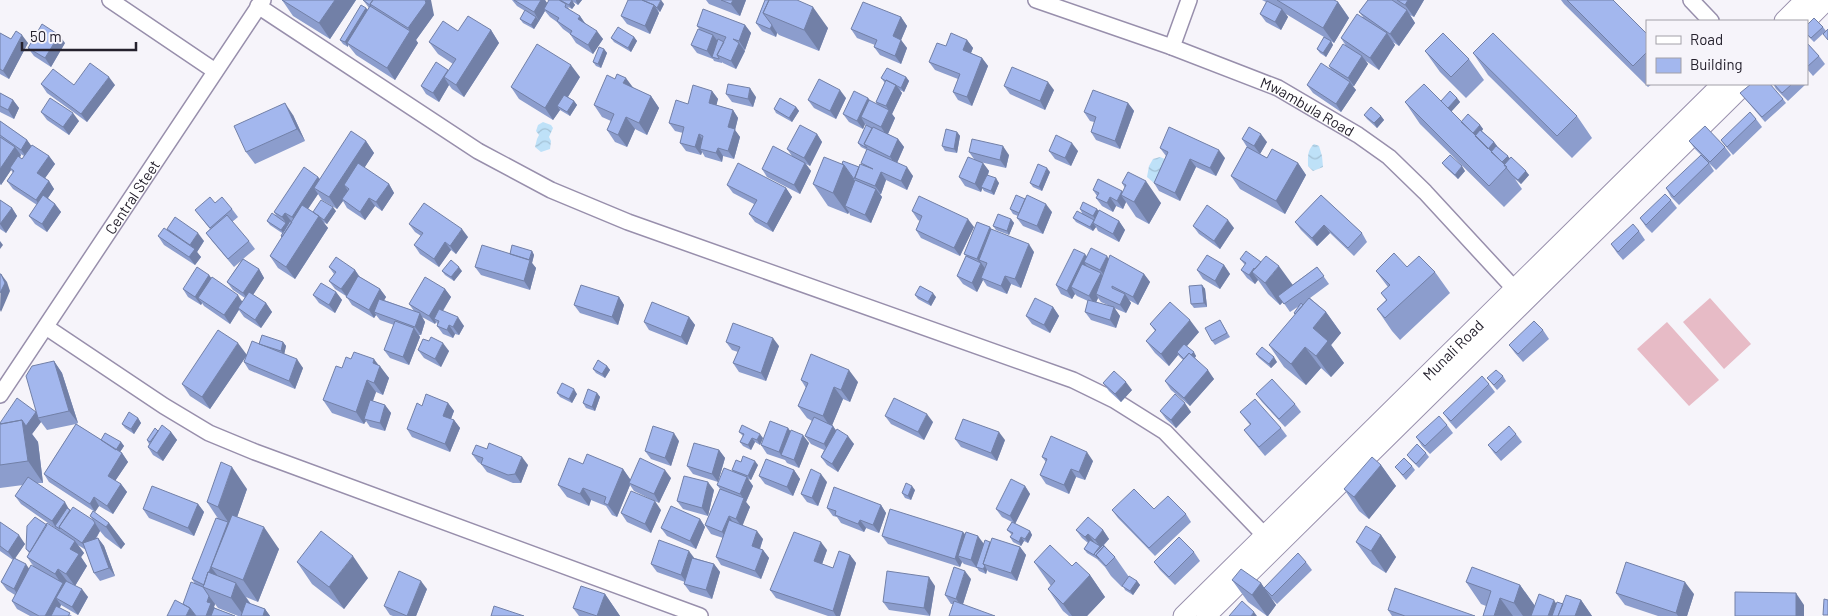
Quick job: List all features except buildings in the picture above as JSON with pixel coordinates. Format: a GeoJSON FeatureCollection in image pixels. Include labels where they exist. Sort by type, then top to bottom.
{"type":"FeatureCollection","features":[{"type":"Feature","properties":{"kind":"main road"},"geometry":{"type":"LineString","coordinates":[[1785,20],[1805,0]]}},
{"type":"Feature","properties":{"kind":"main road"},"geometry":{"type":"LineString","coordinates":[[1807,20],[1827,0]]}},
{"type":"Feature","properties":{"kind":"main road","name":"Munali Road"},"geometry":{"type":"LineString","coordinates":[[1183,616],[1270,541],[1519,294],[1721,85]]}},
{"type":"Feature","properties":{"kind":"main road","name":"Munali Road"},"geometry":{"type":"LineString","coordinates":[[1519,294],[1744,85]]}},
{"type":"Feature","properties":{"kind":"main road","name":"Munali Road"},"geometry":{"type":"LineString","coordinates":[[1206,616],[1270,541]]}},
{"type":"Feature","properties":{"kind":"street"},"geometry":{"type":"LineString","coordinates":[[110,0],[215,71]]}},
{"type":"Feature","properties":{"kind":"street","name":"Mwambula Road"},"geometry":{"type":"LineString","coordinates":[[1036,0],[1172,47],[1278,88],[1358,135],[1388,157],[1425,192],[1519,294]]}},
{"type":"Feature","properties":{"kind":"street"},"geometry":{"type":"LineString","coordinates":[[1172,47],[1189,0]]}},
{"type":"Feature","properties":{"kind":"street"},"geometry":{"type":"LineString","coordinates":[[1691,0],[1710,20]]}},
{"type":"Feature","properties":{"kind":"street"},"geometry":{"type":"LineString","coordinates":[[260,3],[478,151],[551,190],[628,222],[1073,380],[1114,400],[1165,432],[1270,541]]}},
{"type":"Feature","properties":{"kind":"street","name":"Central Steet"},"geometry":{"type":"LineString","coordinates":[[1,389],[46,327],[260,3]]}},
{"type":"Feature","properties":{"kind":"street"},"geometry":{"type":"LineString","coordinates":[[46,327],[164,406],[210,433],[256,452],[700,616]]}},
{"type":"Feature","properties":{"kind":"shaded area"},"geometry":{"type":"Polygon","coordinates":[[[1710,298],[1751,344],[1724,369],[1683,322],[1710,298]]]}},
{"type":"Feature","properties":{"kind":"shaded area"},"geometry":{"type":"Polygon","coordinates":[[[1667,322],[1719,380],[1689,406],[1637,349],[1667,322]]]}},
{"type":"Feature","properties":{"kind":"water"},"geometry":{"type":"Polygon","coordinates":[[[543,122],[551,125],[553,128],[549,137],[551,141],[550,149],[541,152],[535,147],[539,135],[536,131],[538,125],[543,122]]]}},
{"type":"Feature","properties":{"kind":"water"},"geometry":{"type":"Polygon","coordinates":[[[1314,144],[1319,146],[1323,167],[1313,171],[1308,166],[1308,157],[1309,151],[1314,144]]]}},
{"type":"Feature","properties":{"kind":"water"},"geometry":{"type":"Polygon","coordinates":[[[1160,157],[1167,160],[1154,183],[1147,177],[1149,166],[1153,159],[1160,157]]]}}]}
